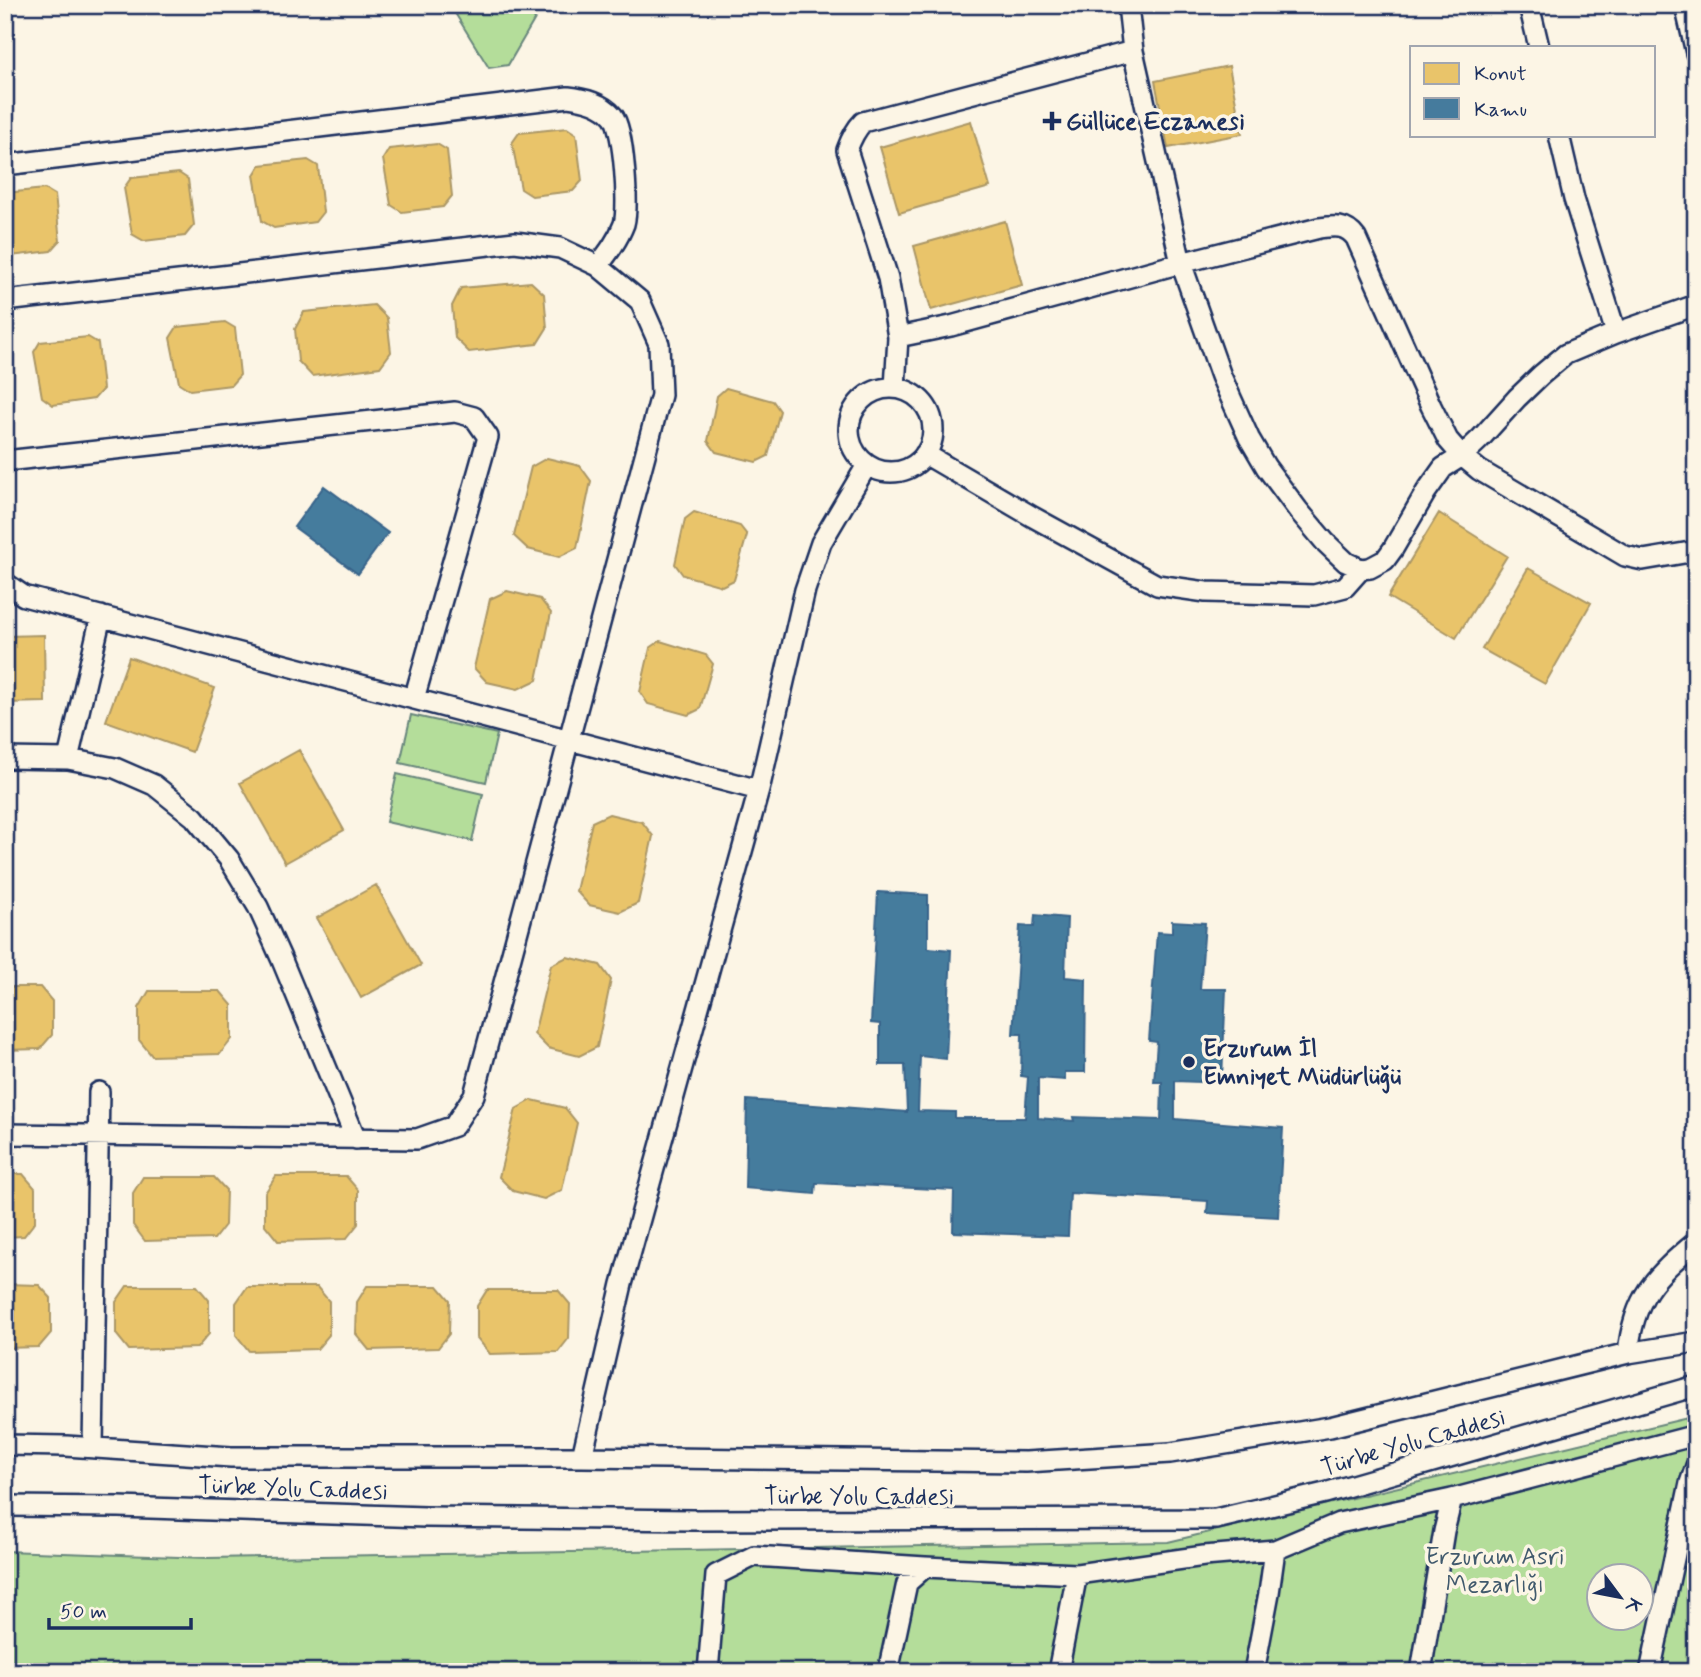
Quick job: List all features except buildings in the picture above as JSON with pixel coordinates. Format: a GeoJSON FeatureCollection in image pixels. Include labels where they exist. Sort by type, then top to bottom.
{"type":"FeatureCollection","features":[{"type":"Feature","properties":{"kind":"street"},"geometry":{"type":"LineString","coordinates":[[1128,5],[1133,51],[1181,263],[1221,376],[1249,438],[1266,467],[1298,510],[1346,562],[1361,569],[1370,569],[1385,560],[1443,468],[1462,456],[1541,374],[1566,354],[1696,304]]}},
{"type":"Feature","properties":{"kind":"street"},"geometry":{"type":"LineString","coordinates":[[1529,5],[1539,46]]}},
{"type":"Feature","properties":{"kind":"street"},"geometry":{"type":"LineString","coordinates":[[1685,5],[1696,53]]}},
{"type":"Feature","properties":{"kind":"street"},"geometry":{"type":"LineString","coordinates":[[895,388],[898,337],[888,278],[847,150],[858,127],[863,122],[1133,51]]}},
{"type":"Feature","properties":{"kind":"street"},"geometry":{"type":"LineString","coordinates":[[5,165],[569,97],[585,99],[601,106],[613,117],[620,129],[627,200],[625,221],[617,241],[598,266]]}},
{"type":"Feature","properties":{"kind":"street"},"geometry":{"type":"LineString","coordinates":[[1559,136],[1574,199],[1616,333]]}},
{"type":"Feature","properties":{"kind":"street"},"geometry":{"type":"LineString","coordinates":[[898,337],[951,326],[1319,228],[1335,226],[1351,230],[1448,440],[1462,456],[1479,470],[1625,556],[1643,560],[1696,551]]}},
{"type":"Feature","properties":{"kind":"street"},"geometry":{"type":"LineString","coordinates":[[5,300],[515,242],[560,248],[598,266],[640,301],[659,344],[661,395],[474,1095],[454,1126],[417,1139],[5,1133]]}},
{"type":"Feature","properties":{"kind":"street"},"geometry":{"type":"LineString","coordinates":[[881,389],[908,391],[920,399],[932,419],[931,443],[925,454],[917,463],[906,469],[892,472],[867,465],[857,456],[848,429],[858,404],[868,394],[881,389]]}},
{"type":"Feature","properties":{"kind":"street"},"geometry":{"type":"LineString","coordinates":[[5,461],[455,412],[474,418],[488,437],[414,699]]}},
{"type":"Feature","properties":{"kind":"street"},"geometry":{"type":"LineString","coordinates":[[925,454],[1157,585],[1206,592],[1314,595],[1345,587],[1361,569]]}},
{"type":"Feature","properties":{"kind":"street"},"geometry":{"type":"LineString","coordinates":[[582,1457],[622,1284],[759,790],[804,590],[821,543],[867,465]]}},
{"type":"Feature","properties":{"kind":"street"},"geometry":{"type":"LineString","coordinates":[[5,583],[24,596],[759,790]]}},
{"type":"Feature","properties":{"kind":"street"},"geometry":{"type":"LineString","coordinates":[[68,759],[101,617]]}},
{"type":"Feature","properties":{"kind":"street"},"geometry":{"type":"LineString","coordinates":[[5,758],[68,759],[116,768],[154,785],[194,817],[229,859],[258,907],[356,1139]]}},
{"type":"Feature","properties":{"kind":"street"},"geometry":{"type":"LineString","coordinates":[[93,1447],[99,1092]]}},
{"type":"Feature","properties":{"kind":"street"},"geometry":{"type":"LineString","coordinates":[[1628,1353],[1630,1332],[1637,1308],[1651,1284],[1696,1242]]}},
{"type":"Feature","properties":{"kind":"street","name":"Türbe Yolu Caddesi"},"geometry":{"type":"LineString","coordinates":[[5,1445],[93,1447],[232,1457],[582,1457],[1026,1462],[1170,1453],[1330,1427],[1628,1353],[1696,1342]]}},
{"type":"Feature","properties":{"kind":"street","name":"Türbe Yolu Caddesi"},"geometry":{"type":"LineString","coordinates":[[5,1506],[426,1517],[693,1520],[1216,1519],[1325,1493],[1696,1386]]}},
{"type":"Feature","properties":{"kind":"street"},"geometry":{"type":"LineString","coordinates":[[708,1672],[716,1575],[754,1556],[1077,1574],[1204,1556],[1275,1550],[1339,1523],[1452,1499],[1696,1435]]}},
{"type":"Feature","properties":{"kind":"street"},"geometry":{"type":"LineString","coordinates":[[1650,1672],[1690,1483],[1696,1466]]}},
{"type":"Feature","properties":{"kind":"street"},"geometry":{"type":"LineString","coordinates":[[1421,1672],[1444,1531],[1452,1499]]}},
{"type":"Feature","properties":{"kind":"street"},"geometry":{"type":"LineString","coordinates":[[1254,1672],[1275,1550]]}},
{"type":"Feature","properties":{"kind":"street"},"geometry":{"type":"LineString","coordinates":[[888,1672],[907,1583],[925,1567]]}},
{"type":"Feature","properties":{"kind":"street"},"geometry":{"type":"LineString","coordinates":[[1058,1672],[1077,1574]]}},
{"type":"Feature","properties":{"kind":"green space"},"geometry":{"type":"Polygon","coordinates":[[[450,5],[543,5],[508,65],[489,68],[450,5]]]}},
{"type":"Feature","properties":{"kind":"green space"},"geometry":{"type":"Polygon","coordinates":[[[411,715],[497,734],[486,782],[400,763],[411,715]]]}},
{"type":"Feature","properties":{"kind":"green space"},"geometry":{"type":"Polygon","coordinates":[[[397,774],[483,794],[472,841],[386,822],[397,774]]]}},
{"type":"Feature","properties":{"kind":"green space","name":"Erzurum Asri Mezarlığı"},"geometry":{"type":"Polygon","coordinates":[[[1696,1416],[1696,1672],[5,1672],[5,1551],[208,1558],[1168,1542],[1696,1416]]]}},
{"type":"Feature","properties":{"kind":"place","name":"Güllüce Eczanesi"},"geometry":{"type":"Point","coordinates":[1052,121]}},
{"type":"Feature","properties":{"kind":"place","name":"Erzurum İl Emniyet Müdürlüğü"},"geometry":{"type":"Point","coordinates":[1189,1062]}}]}
